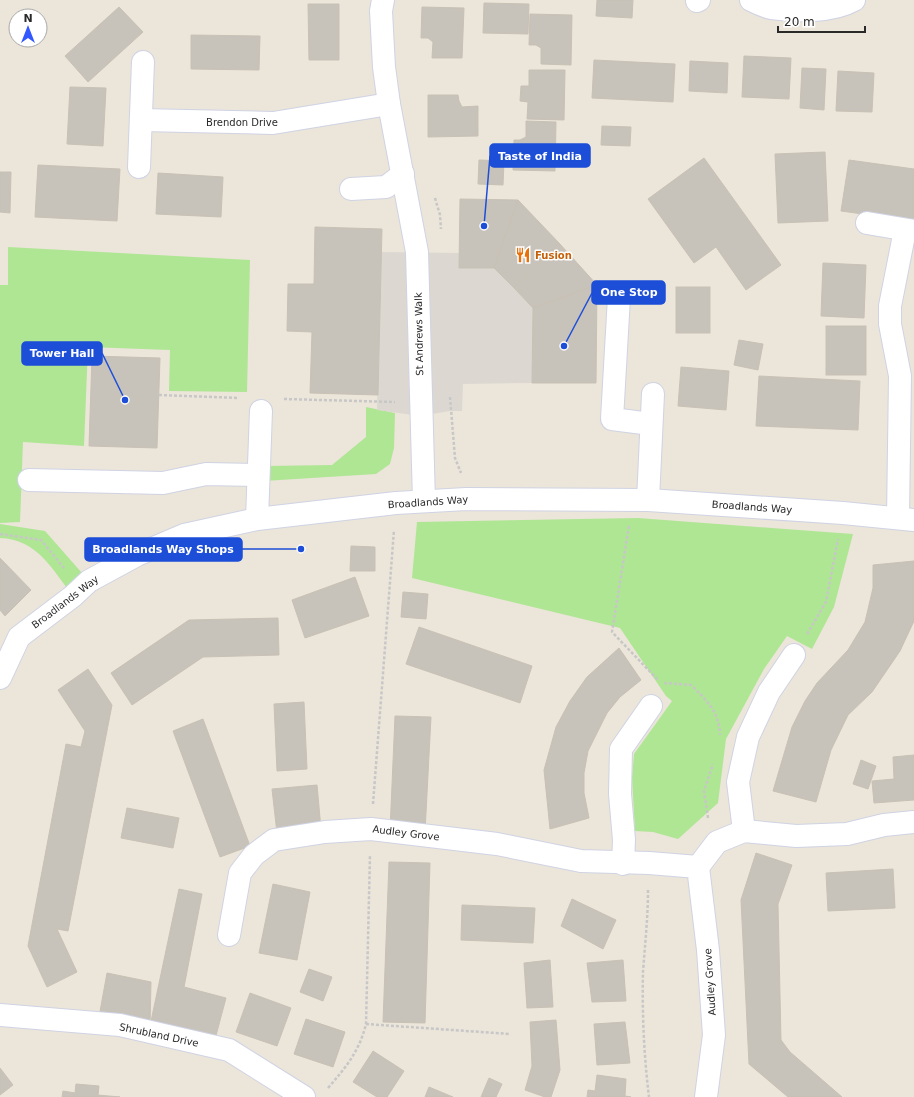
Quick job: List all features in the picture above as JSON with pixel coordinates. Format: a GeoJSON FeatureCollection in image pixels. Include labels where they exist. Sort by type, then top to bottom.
{"type":"FeatureCollection","features":[{"type":"Feature","properties":{"kind":"street"},"geometry":{"type":"LineString","coordinates":[[351,189],[386,187],[403,174],[389,104],[382,32],[381,11],[383,0]]}},
{"type":"Feature","properties":{"kind":"street"},"geometry":{"type":"LineString","coordinates":[[751,0],[770,8],[798,9],[826,8],[846,5],[854,0]]}},
{"type":"Feature","properties":{"kind":"street"},"geometry":{"type":"LineString","coordinates":[[139,167],[143,62]]}},
{"type":"Feature","properties":{"kind":"street","name":"Brendon Drive"},"geometry":{"type":"LineString","coordinates":[[141,120],[273,123],[389,104]]}},
{"type":"Feature","properties":{"kind":"street","name":"St Andrews Walk"},"geometry":{"type":"LineString","coordinates":[[403,174],[417,252],[420,410],[424,501]]}},
{"type":"Feature","properties":{"kind":"street"},"geometry":{"type":"LineString","coordinates":[[867,223],[910,230],[890,306],[890,324],[900,376],[906,519]]}},
{"type":"Feature","properties":{"kind":"street"},"geometry":{"type":"LineString","coordinates":[[619,297],[612,419],[651,424]]}},
{"type":"Feature","properties":{"kind":"street"},"geometry":{"type":"LineString","coordinates":[[640,500],[651,424],[653,394]]}},
{"type":"Feature","properties":{"kind":"street"},"geometry":{"type":"LineString","coordinates":[[257,519],[261,403]]}},
{"type":"Feature","properties":{"kind":"street"},"geometry":{"type":"LineString","coordinates":[[29,480],[163,483],[206,474],[258,475]]}},
{"type":"Feature","properties":{"kind":"street","name":"Broadlands Way"},"geometry":{"type":"LineString","coordinates":[[0,678],[18,637],[89,581],[137,555],[184,535],[257,519],[396,503],[466,499],[640,500],[843,513],[906,519]]}},
{"type":"Feature","properties":{"kind":"street"},"geometry":{"type":"LineString","coordinates":[[744,832],[738,782],[748,737],[769,692],[794,656]]}},
{"type":"Feature","properties":{"kind":"street"},"geometry":{"type":"LineString","coordinates":[[623,864],[624,840],[620,794],[622,749],[651,706]]}},
{"type":"Feature","properties":{"kind":"street"},"geometry":{"type":"LineString","coordinates":[[698,867],[717,842],[744,832],[796,836],[847,834],[884,825],[914,822]]}},
{"type":"Feature","properties":{"kind":"street","name":"Audley Grove"},"geometry":{"type":"LineString","coordinates":[[229,936],[240,873],[254,855],[274,840],[325,832],[371,828],[496,844],[581,861],[623,864],[649,863],[698,867],[708,950],[714,1035],[706,1097]]}},
{"type":"Feature","properties":{"kind":"street","name":"Shrubland Drive"},"geometry":{"type":"LineString","coordinates":[[0,1015],[120,1025],[229,1050],[314,1094]]}},
{"type":"Feature","properties":{"kind":"path"},"geometry":{"type":"LineString","coordinates":[[159,395],[261,403],[420,410],[450,402]]}},
{"type":"Feature","properties":{"kind":"path"},"geometry":{"type":"LineString","coordinates":[[640,500],[612,632],[661,683],[691,685],[707,701],[720,721],[720,742]]}},
{"type":"Feature","properties":{"kind":"path"},"geometry":{"type":"LineString","coordinates":[[314,1094],[352,1061],[362,1040],[366,1024],[371,828],[396,503]]}},
{"type":"Feature","properties":{"kind":"path"},"geometry":{"type":"LineString","coordinates":[[794,656],[826,602],[843,513]]}},
{"type":"Feature","properties":{"kind":"path"},"geometry":{"type":"LineString","coordinates":[[0,534],[41,540],[81,588]]}},
{"type":"Feature","properties":{"kind":"path"},"geometry":{"type":"LineString","coordinates":[[714,762],[704,791],[710,827],[717,842]]}},
{"type":"Feature","properties":{"kind":"path"},"geometry":{"type":"LineString","coordinates":[[649,863],[648,916],[643,972],[645,1065],[649,1097]]}},
{"type":"Feature","properties":{"kind":"path"},"geometry":{"type":"LineString","coordinates":[[366,1024],[510,1034]]}},
{"type":"Feature","properties":{"kind":"green space"},"geometry":{"type":"Polygon","coordinates":[[[8,247],[250,260],[247,392],[169,391],[170,350],[88,347],[84,446],[23,442],[20,522],[0,523],[0,285],[8,285],[8,247]]]}},
{"type":"Feature","properties":{"kind":"green space"},"geometry":{"type":"Polygon","coordinates":[[[366,407],[395,413],[394,448],[390,464],[376,474],[264,481],[266,466],[332,465],[366,437],[366,407]]]}},
{"type":"Feature","properties":{"kind":"green space"},"geometry":{"type":"Polygon","coordinates":[[[638,518],[853,534],[834,607],[812,649],[787,636],[764,669],[726,739],[718,803],[678,839],[653,832],[635,831],[632,778],[634,754],[672,701],[666,696],[620,628],[412,578],[417,522],[638,518]]]}},
{"type":"Feature","properties":{"kind":"green space"},"geometry":{"type":"Polygon","coordinates":[[[0,524],[45,531],[89,581],[73,596],[50,566],[34,550],[13,540],[0,538],[0,524]]]}},
{"type":"Feature","properties":{"kind":"shaded area"},"geometry":{"type":"Polygon","coordinates":[[[381,252],[459,253],[494,268],[533,308],[532,383],[463,384],[462,411],[450,411],[420,416],[377,410],[381,252]]]}},
{"type":"Feature","properties":{"kind":"building"},"geometry":{"type":"Polygon","coordinates":[[[597,0],[633,0],[632,18],[596,16],[597,0]]]}},
{"type":"Feature","properties":{"kind":"building"},"geometry":{"type":"Polygon","coordinates":[[[484,3],[529,4],[528,34],[483,33],[484,3]]]}},
{"type":"Feature","properties":{"kind":"building"},"geometry":{"type":"Polygon","coordinates":[[[308,4],[339,4],[339,60],[309,60],[308,4]]]}},
{"type":"Feature","properties":{"kind":"building"},"geometry":{"type":"Polygon","coordinates":[[[119,7],[143,32],[88,82],[65,56],[119,7]]]}},
{"type":"Feature","properties":{"kind":"building"},"geometry":{"type":"Polygon","coordinates":[[[422,7],[464,8],[462,58],[432,58],[433,42],[428,38],[421,38],[422,7]]]}},
{"type":"Feature","properties":{"kind":"building"},"geometry":{"type":"Polygon","coordinates":[[[530,14],[572,15],[571,65],[541,64],[541,48],[536,45],[529,45],[530,14]]]}},
{"type":"Feature","properties":{"kind":"building"},"geometry":{"type":"Polygon","coordinates":[[[191,35],[260,36],[259,70],[191,69],[191,35]]]}},
{"type":"Feature","properties":{"kind":"building"},"geometry":{"type":"Polygon","coordinates":[[[744,56],[791,58],[789,99],[742,97],[744,56]]]}},
{"type":"Feature","properties":{"kind":"building"},"geometry":{"type":"Polygon","coordinates":[[[594,60],[675,64],[673,102],[592,98],[594,60]]]}},
{"type":"Feature","properties":{"kind":"building"},"geometry":{"type":"Polygon","coordinates":[[[690,61],[728,63],[727,93],[689,91],[690,61]]]}},
{"type":"Feature","properties":{"kind":"building"},"geometry":{"type":"Polygon","coordinates":[[[802,68],[826,69],[824,110],[800,108],[802,68]]]}},
{"type":"Feature","properties":{"kind":"building"},"geometry":{"type":"Polygon","coordinates":[[[529,70],[565,70],[564,120],[527,119],[528,102],[520,101],[521,86],[529,86],[529,70]]]}},
{"type":"Feature","properties":{"kind":"building"},"geometry":{"type":"Polygon","coordinates":[[[838,71],[874,73],[872,112],[836,111],[838,71]]]}},
{"type":"Feature","properties":{"kind":"building"},"geometry":{"type":"Polygon","coordinates":[[[70,87],[106,88],[103,146],[67,144],[70,87]]]}},
{"type":"Feature","properties":{"kind":"building"},"geometry":{"type":"Polygon","coordinates":[[[428,95],[458,95],[462,107],[478,106],[478,136],[428,137],[428,95]]]}},
{"type":"Feature","properties":{"kind":"building"},"geometry":{"type":"Polygon","coordinates":[[[526,121],[556,122],[555,171],[513,170],[514,140],[520,140],[526,137],[526,121]]]}},
{"type":"Feature","properties":{"kind":"building"},"geometry":{"type":"Polygon","coordinates":[[[602,126],[631,127],[630,146],[601,145],[602,126]]]}},
{"type":"Feature","properties":{"kind":"building"},"geometry":{"type":"Polygon","coordinates":[[[825,152],[828,221],[778,223],[775,154],[825,152]]]}},
{"type":"Feature","properties":{"kind":"building"},"geometry":{"type":"Polygon","coordinates":[[[704,158],[781,265],[746,290],[716,247],[694,263],[648,199],[704,158]]]}},
{"type":"Feature","properties":{"kind":"building"},"geometry":{"type":"Polygon","coordinates":[[[479,160],[504,161],[503,185],[478,184],[479,160]]]}},
{"type":"Feature","properties":{"kind":"building"},"geometry":{"type":"Polygon","coordinates":[[[849,160],[914,169],[914,221],[841,211],[849,160]]]}},
{"type":"Feature","properties":{"kind":"building"},"geometry":{"type":"Polygon","coordinates":[[[38,165],[120,169],[117,221],[35,217],[38,165]]]}},
{"type":"Feature","properties":{"kind":"building"},"geometry":{"type":"Polygon","coordinates":[[[0,172],[11,172],[10,213],[0,212],[0,172]]]}},
{"type":"Feature","properties":{"kind":"building"},"geometry":{"type":"Polygon","coordinates":[[[158,173],[223,177],[221,217],[156,214],[158,173]]]}},
{"type":"Feature","properties":{"kind":"building"},"geometry":{"type":"Polygon","coordinates":[[[460,199],[518,200],[494,268],[459,268],[460,199]]]}},
{"type":"Feature","properties":{"kind":"building","name":"Fusion"},"geometry":{"type":"Polygon","coordinates":[[[518,200],[559,243],[514,288],[494,268],[518,200]]]}},
{"type":"Feature","properties":{"kind":"building"},"geometry":{"type":"Polygon","coordinates":[[[315,227],[382,229],[378,395],[310,393],[312,332],[287,331],[288,284],[314,284],[315,227]]]}},
{"type":"Feature","properties":{"kind":"building"},"geometry":{"type":"Polygon","coordinates":[[[559,243],[597,285],[533,308],[514,288],[559,243]]]}},
{"type":"Feature","properties":{"kind":"building"},"geometry":{"type":"Polygon","coordinates":[[[823,263],[866,265],[864,318],[821,316],[823,263]]]}},
{"type":"Feature","properties":{"kind":"building"},"geometry":{"type":"Polygon","coordinates":[[[597,285],[596,383],[532,383],[533,308],[597,285]]]}},
{"type":"Feature","properties":{"kind":"building"},"geometry":{"type":"Polygon","coordinates":[[[676,287],[710,287],[710,333],[676,333],[676,287]]]}},
{"type":"Feature","properties":{"kind":"building"},"geometry":{"type":"Polygon","coordinates":[[[826,326],[866,326],[866,375],[826,375],[826,326]]]}},
{"type":"Feature","properties":{"kind":"building"},"geometry":{"type":"Polygon","coordinates":[[[739,340],[763,344],[758,370],[734,365],[739,340]]]}},
{"type":"Feature","properties":{"kind":"building"},"geometry":{"type":"Polygon","coordinates":[[[92,356],[160,358],[157,448],[89,446],[92,356]]]}},
{"type":"Feature","properties":{"kind":"building"},"geometry":{"type":"Polygon","coordinates":[[[681,367],[729,371],[726,410],[678,406],[681,367]]]}},
{"type":"Feature","properties":{"kind":"building"},"geometry":{"type":"Polygon","coordinates":[[[759,376],[860,381],[858,430],[756,426],[759,376]]]}},
{"type":"Feature","properties":{"kind":"building"},"geometry":{"type":"Polygon","coordinates":[[[351,546],[375,547],[375,571],[350,571],[351,546]]]}},
{"type":"Feature","properties":{"kind":"building"},"geometry":{"type":"Polygon","coordinates":[[[0,558],[31,590],[5,616],[0,610],[0,558]]]}},
{"type":"Feature","properties":{"kind":"building"},"geometry":{"type":"Polygon","coordinates":[[[914,561],[914,621],[900,651],[872,692],[848,715],[831,750],[816,802],[773,791],[792,727],[805,701],[817,683],[848,650],[865,622],[873,588],[873,565],[914,561]]]}},
{"type":"Feature","properties":{"kind":"building"},"geometry":{"type":"Polygon","coordinates":[[[355,577],[369,616],[305,638],[292,600],[355,577]]]}},
{"type":"Feature","properties":{"kind":"building"},"geometry":{"type":"Polygon","coordinates":[[[403,592],[428,594],[426,619],[401,617],[403,592]]]}},
{"type":"Feature","properties":{"kind":"building"},"geometry":{"type":"Polygon","coordinates":[[[278,618],[279,655],[203,657],[132,705],[111,673],[189,620],[278,618]]]}},
{"type":"Feature","properties":{"kind":"building"},"geometry":{"type":"Polygon","coordinates":[[[419,627],[532,666],[520,703],[406,664],[419,627]]]}},
{"type":"Feature","properties":{"kind":"building"},"geometry":{"type":"Polygon","coordinates":[[[619,648],[641,680],[620,697],[607,713],[588,751],[584,773],[584,793],[589,818],[550,829],[544,770],[556,727],[570,701],[587,677],[619,648]]]}},
{"type":"Feature","properties":{"kind":"building"},"geometry":{"type":"Polygon","coordinates":[[[88,669],[112,705],[68,931],[57,929],[77,972],[47,987],[28,946],[66,744],[81,747],[85,731],[58,690],[88,669]]]}},
{"type":"Feature","properties":{"kind":"building"},"geometry":{"type":"Polygon","coordinates":[[[304,702],[307,769],[277,771],[274,704],[304,702]]]}},
{"type":"Feature","properties":{"kind":"building"},"geometry":{"type":"Polygon","coordinates":[[[395,716],[431,717],[425,832],[390,831],[395,716]]]}},
{"type":"Feature","properties":{"kind":"building"},"geometry":{"type":"Polygon","coordinates":[[[203,719],[250,846],[220,857],[173,731],[203,719]]]}},
{"type":"Feature","properties":{"kind":"building"},"geometry":{"type":"Polygon","coordinates":[[[914,755],[914,800],[874,803],[872,781],[894,779],[893,757],[914,755]]]}},
{"type":"Feature","properties":{"kind":"building"},"geometry":{"type":"Polygon","coordinates":[[[861,760],[876,766],[868,789],[853,784],[861,760]]]}},
{"type":"Feature","properties":{"kind":"building"},"geometry":{"type":"Polygon","coordinates":[[[317,785],[321,829],[277,833],[272,789],[317,785]]]}},
{"type":"Feature","properties":{"kind":"building"},"geometry":{"type":"Polygon","coordinates":[[[127,808],[179,818],[173,848],[121,838],[127,808]]]}},
{"type":"Feature","properties":{"kind":"building"},"geometry":{"type":"Polygon","coordinates":[[[756,853],[792,865],[778,904],[781,1040],[790,1052],[842,1097],[788,1097],[749,1064],[741,900],[756,853]]]}},
{"type":"Feature","properties":{"kind":"building"},"geometry":{"type":"Polygon","coordinates":[[[389,862],[430,863],[425,1023],[383,1022],[389,862]]]}},
{"type":"Feature","properties":{"kind":"building"},"geometry":{"type":"Polygon","coordinates":[[[893,869],[895,908],[828,911],[826,873],[893,869]]]}},
{"type":"Feature","properties":{"kind":"building"},"geometry":{"type":"Polygon","coordinates":[[[273,884],[310,892],[297,960],[259,953],[273,884]]]}},
{"type":"Feature","properties":{"kind":"building"},"geometry":{"type":"Polygon","coordinates":[[[179,889],[202,894],[184,987],[226,998],[214,1043],[150,1026],[179,889]]]}},
{"type":"Feature","properties":{"kind":"building"},"geometry":{"type":"Polygon","coordinates":[[[572,899],[616,920],[603,949],[561,926],[572,899]]]}},
{"type":"Feature","properties":{"kind":"building"},"geometry":{"type":"Polygon","coordinates":[[[462,905],[535,908],[533,943],[461,940],[462,905]]]}},
{"type":"Feature","properties":{"kind":"building"},"geometry":{"type":"Polygon","coordinates":[[[550,960],[553,1007],[527,1008],[524,963],[550,960]]]}},
{"type":"Feature","properties":{"kind":"building"},"geometry":{"type":"Polygon","coordinates":[[[623,960],[626,1001],[592,1002],[587,963],[623,960]]]}},
{"type":"Feature","properties":{"kind":"building"},"geometry":{"type":"Polygon","coordinates":[[[309,969],[332,977],[323,1001],[300,992],[309,969]]]}},
{"type":"Feature","properties":{"kind":"building"},"geometry":{"type":"Polygon","coordinates":[[[107,973],[151,982],[150,1026],[99,1017],[107,973]]]}},
{"type":"Feature","properties":{"kind":"building"},"geometry":{"type":"Polygon","coordinates":[[[250,993],[291,1008],[277,1046],[236,1032],[250,993]]]}},
{"type":"Feature","properties":{"kind":"building"},"geometry":{"type":"Polygon","coordinates":[[[306,1019],[345,1032],[333,1067],[294,1054],[306,1019]]]}},
{"type":"Feature","properties":{"kind":"building"},"geometry":{"type":"Polygon","coordinates":[[[556,1020],[560,1070],[551,1097],[545,1097],[525,1090],[532,1066],[530,1022],[556,1020]]]}},
{"type":"Feature","properties":{"kind":"building"},"geometry":{"type":"Polygon","coordinates":[[[625,1022],[630,1063],[597,1065],[594,1024],[625,1022]]]}},
{"type":"Feature","properties":{"kind":"building"},"geometry":{"type":"Polygon","coordinates":[[[373,1051],[404,1071],[387,1097],[377,1097],[353,1082],[373,1051]]]}},
{"type":"Feature","properties":{"kind":"building"},"geometry":{"type":"Polygon","coordinates":[[[0,1068],[13,1085],[0,1095],[0,1068]]]}},
{"type":"Feature","properties":{"kind":"building"},"geometry":{"type":"Polygon","coordinates":[[[597,1075],[626,1079],[625,1096],[631,1097],[587,1097],[588,1090],[595,1091],[597,1075]]]}},
{"type":"Feature","properties":{"kind":"building"},"geometry":{"type":"Polygon","coordinates":[[[489,1078],[502,1084],[496,1097],[481,1097],[489,1078]]]}},
{"type":"Feature","properties":{"kind":"building"},"geometry":{"type":"Polygon","coordinates":[[[76,1084],[99,1086],[98,1095],[120,1097],[62,1097],[63,1091],[75,1093],[76,1084]]]}},
{"type":"Feature","properties":{"kind":"building"},"geometry":{"type":"Polygon","coordinates":[[[429,1087],[453,1097],[425,1097],[429,1087]]]}},
{"type":"Feature","properties":{"kind":"place","name":"Taste of India"},"geometry":{"type":"Point","coordinates":[484,226]}},
{"type":"Feature","properties":{"kind":"place","name":"Fusion"},"geometry":{"type":"Point","coordinates":[523,255]}},
{"type":"Feature","properties":{"kind":"place","name":"One Stop"},"geometry":{"type":"Point","coordinates":[564,346]}},
{"type":"Feature","properties":{"kind":"place","name":"Tower Hall"},"geometry":{"type":"Point","coordinates":[125,400]}},
{"type":"Feature","properties":{"kind":"place","name":"Broadlands Way Shops"},"geometry":{"type":"Point","coordinates":[301,549]}}]}
